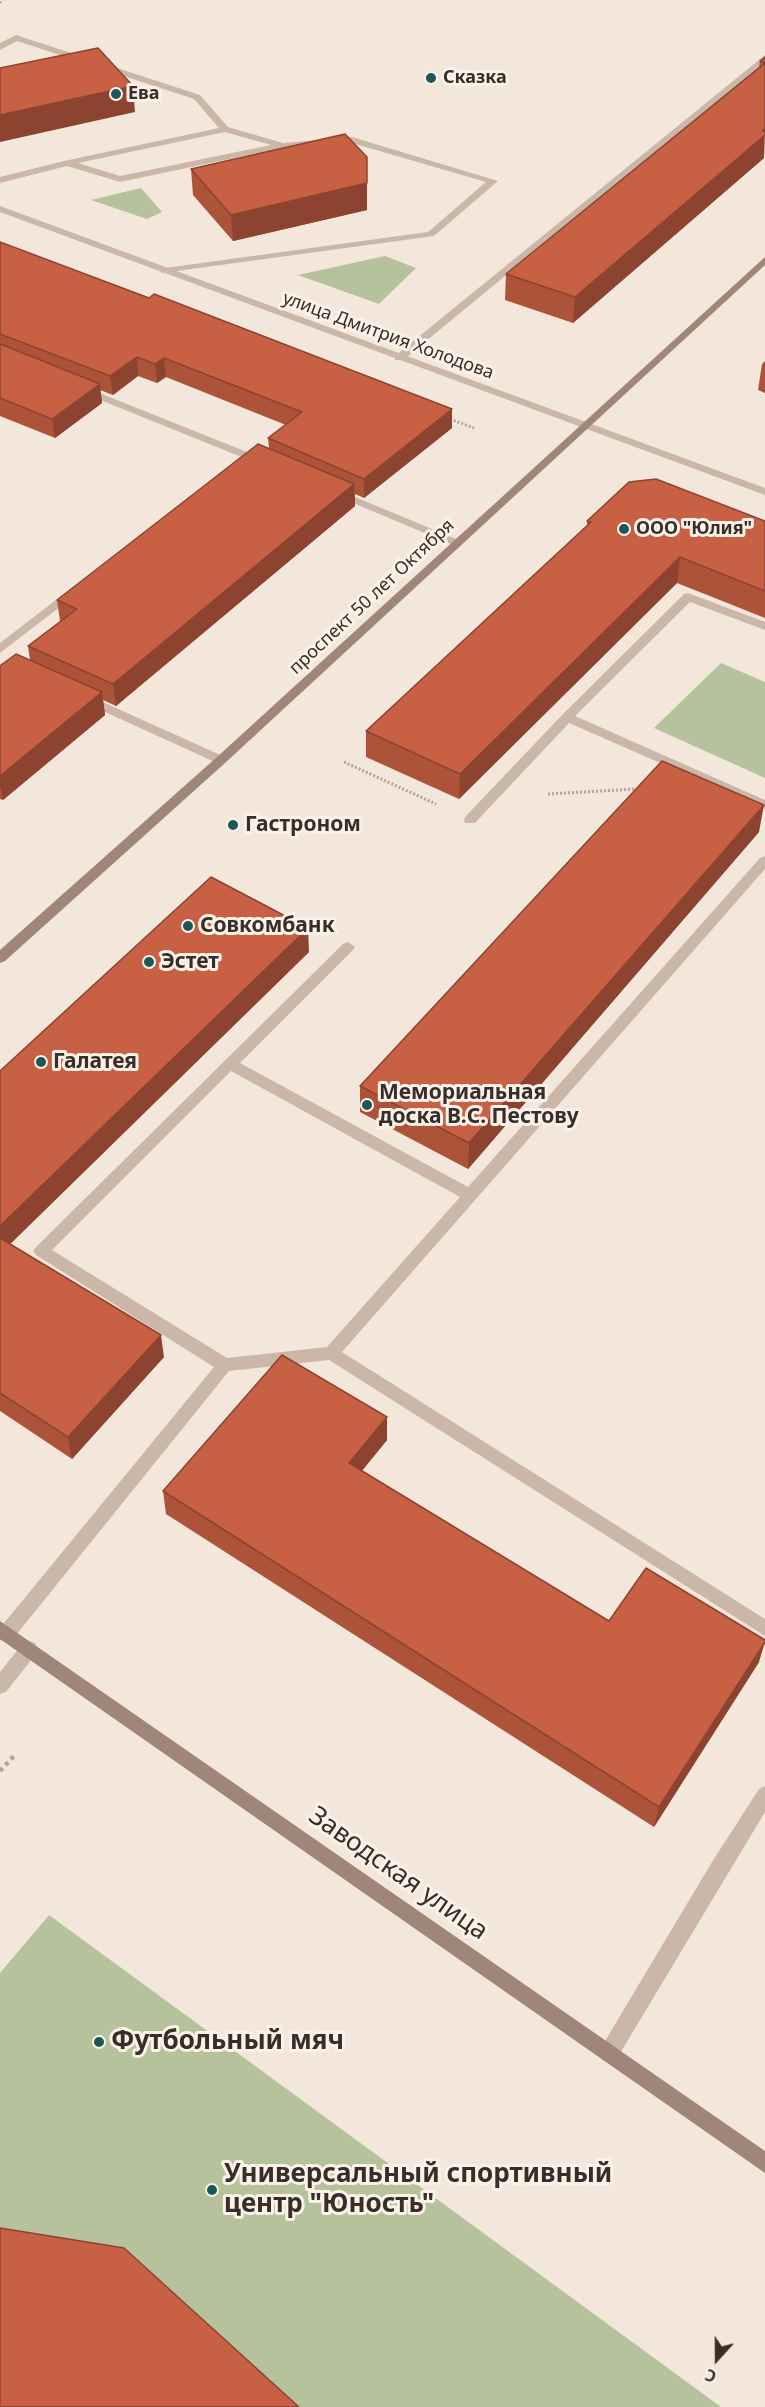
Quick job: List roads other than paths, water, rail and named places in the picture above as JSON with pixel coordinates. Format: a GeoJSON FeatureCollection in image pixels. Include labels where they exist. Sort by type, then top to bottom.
{"type":"FeatureCollection","features":[{"type":"Feature","properties":{"kind":"main road","name":"проспект 50 лет Октября"},"geometry":{"type":"LineString","coordinates":[[0,958],[221,760],[765,260]]}},
{"type":"Feature","properties":{"kind":"main road","name":"Заводская улица"},"geometry":{"type":"LineString","coordinates":[[3,1632],[765,2163]]}},
{"type":"Feature","properties":{"kind":"street"},"geometry":{"type":"LineString","coordinates":[[0,47],[16,38],[197,97],[225,129]]}},
{"type":"Feature","properties":{"kind":"street"},"geometry":{"type":"LineString","coordinates":[[399,358],[765,58]]}},
{"type":"Feature","properties":{"kind":"street"},"geometry":{"type":"LineString","coordinates":[[0,180],[225,129],[283,146]]}},
{"type":"Feature","properties":{"kind":"street"},"geometry":{"type":"LineString","coordinates":[[67,163],[120,179],[283,146],[352,140],[493,181],[431,234],[165,271]]}},
{"type":"Feature","properties":{"kind":"street","name":"улица Дмитрия Холодова"},"geometry":{"type":"LineString","coordinates":[[0,210],[765,492]]}},
{"type":"Feature","properties":{"kind":"street"},"geometry":{"type":"LineString","coordinates":[[75,386],[241,458],[277,467]]}},
{"type":"Feature","properties":{"kind":"street"},"geometry":{"type":"LineString","coordinates":[[329,489],[457,543]]}},
{"type":"Feature","properties":{"kind":"street"},"geometry":{"type":"LineString","coordinates":[[0,649],[82,584]]}},
{"type":"Feature","properties":{"kind":"street"},"geometry":{"type":"LineString","coordinates":[[470,820],[567,717],[688,597],[765,626]]}},
{"type":"Feature","properties":{"kind":"street"},"geometry":{"type":"LineString","coordinates":[[75,694],[221,760]]}},
{"type":"Feature","properties":{"kind":"street"},"geometry":{"type":"LineString","coordinates":[[567,717],[765,805]]}},
{"type":"Feature","properties":{"kind":"street"},"geometry":{"type":"LineString","coordinates":[[331,1353],[765,861]]}},
{"type":"Feature","properties":{"kind":"street"},"geometry":{"type":"LineString","coordinates":[[348,947],[41,1251],[225,1365],[331,1353],[765,1628]]}},
{"type":"Feature","properties":{"kind":"street"},"geometry":{"type":"LineString","coordinates":[[230,1064],[470,1195]]}},
{"type":"Feature","properties":{"kind":"street"},"geometry":{"type":"LineString","coordinates":[[3,1632],[225,1365]]}},
{"type":"Feature","properties":{"kind":"street"},"geometry":{"type":"LineString","coordinates":[[0,1686],[29,1649]]}},
{"type":"Feature","properties":{"kind":"street"},"geometry":{"type":"LineString","coordinates":[[609,2053],[718,1868],[765,1795]]}},
{"type":"Feature","properties":{"kind":"place","name":"Сказка"},"geometry":{"type":"Point","coordinates":[431,78]}},
{"type":"Feature","properties":{"kind":"place","name":"Ева"},"geometry":{"type":"Point","coordinates":[116,94]}},
{"type":"Feature","properties":{"kind":"place","name":"ООО \"Юлия\""},"geometry":{"type":"Point","coordinates":[624,529]}},
{"type":"Feature","properties":{"kind":"place","name":"Гастроном"},"geometry":{"type":"Point","coordinates":[233,825]}},
{"type":"Feature","properties":{"kind":"place","name":"Совкомбанк"},"geometry":{"type":"Point","coordinates":[188,926]}},
{"type":"Feature","properties":{"kind":"place","name":"Эстет"},"geometry":{"type":"Point","coordinates":[149,962]}},
{"type":"Feature","properties":{"kind":"place","name":"Галатея"},"geometry":{"type":"Point","coordinates":[41,1062]}},
{"type":"Feature","properties":{"kind":"place","name":"Мемориальная доска В.С. Пестову"},"geometry":{"type":"Point","coordinates":[367,1105]}},
{"type":"Feature","properties":{"kind":"place","name":"Футбольный мяч"},"geometry":{"type":"Point","coordinates":[99,2042]}},
{"type":"Feature","properties":{"kind":"place","name":"Универсальный спортивный центр \"Юность\""},"geometry":{"type":"Point","coordinates":[212,2190]}}]}
